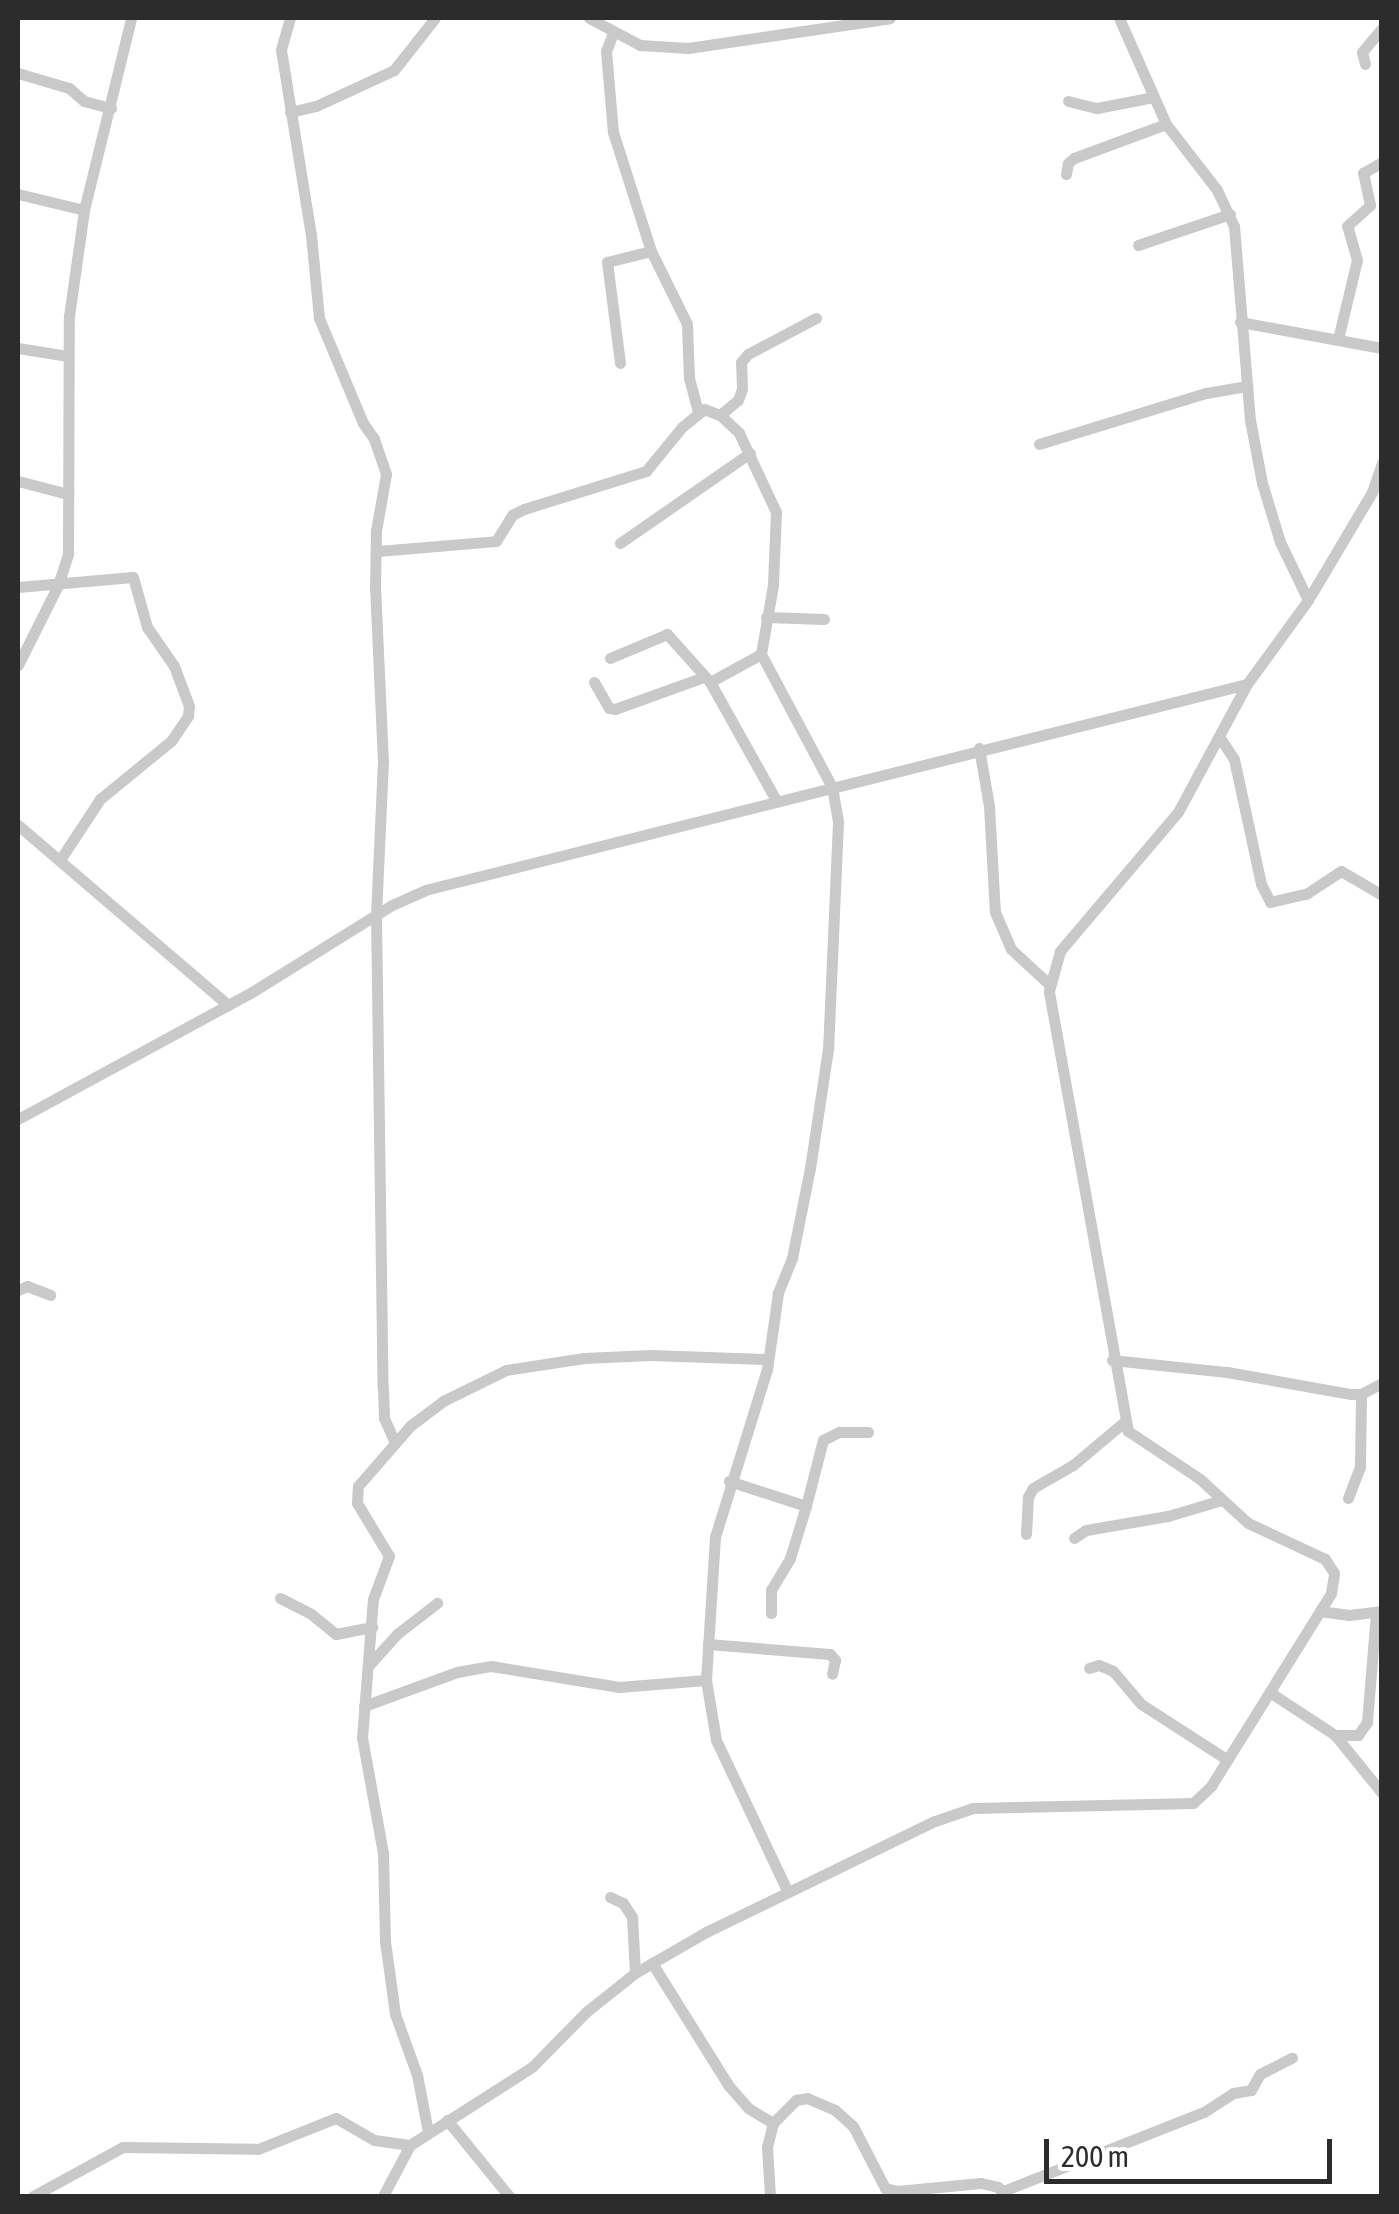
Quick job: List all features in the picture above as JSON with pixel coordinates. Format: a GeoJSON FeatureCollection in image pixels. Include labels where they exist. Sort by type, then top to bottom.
{"type":"FeatureCollection","features":[{"type":"Feature","properties":{"kind":"street"},"geometry":{"type":"LineString","coordinates":[[18,665],[58,585],[68,554],[68,356],[84,210],[131,18]]}},
{"type":"Feature","properties":{"kind":"street"},"geometry":{"type":"LineString","coordinates":[[290,18],[281,50],[311,236],[319,318],[385,468],[375,586],[383,761],[376,915],[384,1418],[395,1443]]}},
{"type":"Feature","properties":{"kind":"street"},"geometry":{"type":"LineString","coordinates":[[290,112],[316,106],[394,70],[435,18]]}},
{"type":"Feature","properties":{"kind":"street"},"geometry":{"type":"LineString","coordinates":[[590,18],[640,44],[688,48],[890,18]]}},
{"type":"Feature","properties":{"kind":"street"},"geometry":{"type":"LineString","coordinates":[[1118,18],[1166,124],[1230,214],[1237,240],[1240,322],[1262,483],[1280,542],[1308,600]]}},
{"type":"Feature","properties":{"kind":"street"},"geometry":{"type":"LineString","coordinates":[[1365,64],[1362,52],[1382,28]]}},
{"type":"Feature","properties":{"kind":"street"},"geometry":{"type":"LineString","coordinates":[[613,33],[606,52],[613,132],[651,250],[688,324],[690,378],[698,411]]}},
{"type":"Feature","properties":{"kind":"street"},"geometry":{"type":"LineString","coordinates":[[18,73],[112,108]]}},
{"type":"Feature","properties":{"kind":"street"},"geometry":{"type":"LineString","coordinates":[[1068,102],[1097,108],[1153,97]]}},
{"type":"Feature","properties":{"kind":"street"},"geometry":{"type":"LineString","coordinates":[[1066,174],[1074,158],[1166,124]]}},
{"type":"Feature","properties":{"kind":"street"},"geometry":{"type":"LineString","coordinates":[[1338,339],[1357,260],[1347,226],[1370,204],[1360,178],[1382,162]]}},
{"type":"Feature","properties":{"kind":"street"},"geometry":{"type":"LineString","coordinates":[[18,194],[84,210]]}},
{"type":"Feature","properties":{"kind":"street"},"geometry":{"type":"LineString","coordinates":[[1138,244],[1230,214]]}},
{"type":"Feature","properties":{"kind":"street"},"geometry":{"type":"LineString","coordinates":[[620,363],[607,262],[651,250]]}},
{"type":"Feature","properties":{"kind":"street"},"geometry":{"type":"LineString","coordinates":[[720,415],[738,400],[742,389],[741,362],[748,354],[816,318]]}},
{"type":"Feature","properties":{"kind":"street"},"geometry":{"type":"LineString","coordinates":[[1240,322],[1382,348]]}},
{"type":"Feature","properties":{"kind":"street"},"geometry":{"type":"LineString","coordinates":[[18,348],[68,356]]}},
{"type":"Feature","properties":{"kind":"street"},"geometry":{"type":"LineString","coordinates":[[1038,444],[1206,393],[1247,386]]}},
{"type":"Feature","properties":{"kind":"street"},"geometry":{"type":"LineString","coordinates":[[378,551],[496,541],[512,515],[524,509],[577,489],[646,471],[698,411],[709,410],[739,432],[778,528],[761,654],[832,787],[838,822],[828,1049],[792,1258],[778,1293],[767,1360],[714,1538],[706,1680],[716,1740],[788,1892]]}},
{"type":"Feature","properties":{"kind":"street"},"geometry":{"type":"LineString","coordinates":[[620,542],[750,453]]}},
{"type":"Feature","properties":{"kind":"street"},"geometry":{"type":"LineString","coordinates":[[382,2196],[410,2145],[532,2068],[586,2012],[635,1973],[788,1892],[963,1809],[1187,1805],[1211,1786],[1320,1610],[1334,1583],[1332,1566],[1248,1523],[1200,1479],[1135,1440],[1124,1422],[1106,1325],[1109,1315],[1050,984],[1060,951],[1178,812],[1247,684],[1308,600],[1372,492],[1382,463]]}},
{"type":"Feature","properties":{"kind":"street"},"geometry":{"type":"LineString","coordinates":[[18,482],[68,494]]}},
{"type":"Feature","properties":{"kind":"street"},"geometry":{"type":"LineString","coordinates":[[18,587],[133,577],[147,627],[174,666],[189,706],[171,740],[100,799],[60,860]]}},
{"type":"Feature","properties":{"kind":"street"},"geometry":{"type":"LineString","coordinates":[[766,617],[824,619]]}},
{"type":"Feature","properties":{"kind":"street"},"geometry":{"type":"LineString","coordinates":[[610,658],[667,634],[675,638],[706,680],[778,802]]}},
{"type":"Feature","properties":{"kind":"street"},"geometry":{"type":"LineString","coordinates":[[594,682],[610,708],[615,709],[706,680],[761,654]]}},
{"type":"Feature","properties":{"kind":"street"},"geometry":{"type":"LineString","coordinates":[[18,1119],[228,1005],[376,915],[426,890],[979,748],[1247,684]]}},
{"type":"Feature","properties":{"kind":"street"},"geometry":{"type":"LineString","coordinates":[[1219,736],[1234,759],[1261,884],[1270,902],[1306,894],[1341,871],[1382,895]]}},
{"type":"Feature","properties":{"kind":"street"},"geometry":{"type":"LineString","coordinates":[[979,748],[989,806],[995,912],[1011,949],[1050,984]]}},
{"type":"Feature","properties":{"kind":"street"},"geometry":{"type":"LineString","coordinates":[[18,825],[228,1005]]}},
{"type":"Feature","properties":{"kind":"street"},"geometry":{"type":"LineString","coordinates":[[18,1290],[27,1286],[50,1296]]}},
{"type":"Feature","properties":{"kind":"street"},"geometry":{"type":"LineString","coordinates":[[428,2132],[417,2075],[395,2014],[385,1941],[383,1852],[362,1738],[373,1600],[389,1556],[356,1493],[395,1443],[443,1402],[506,1370],[584,1358],[651,1355],[767,1360]]}},
{"type":"Feature","properties":{"kind":"street"},"geometry":{"type":"LineString","coordinates":[[1112,1360],[1361,1394],[1382,1382]]}},
{"type":"Feature","properties":{"kind":"street"},"geometry":{"type":"LineString","coordinates":[[1348,1498],[1360,1466],[1361,1394]]}},
{"type":"Feature","properties":{"kind":"street"},"geometry":{"type":"LineString","coordinates":[[1026,1534],[1033,1488],[1074,1465],[1124,1422]]}},
{"type":"Feature","properties":{"kind":"street"},"geometry":{"type":"LineString","coordinates":[[772,1613],[771,1590],[790,1558],[823,1440],[838,1432],[868,1432]]}},
{"type":"Feature","properties":{"kind":"street"},"geometry":{"type":"LineString","coordinates":[[729,1481],[806,1506]]}},
{"type":"Feature","properties":{"kind":"street"},"geometry":{"type":"LineString","coordinates":[[1074,1538],[1086,1530],[1168,1516],[1222,1500]]}},
{"type":"Feature","properties":{"kind":"street"},"geometry":{"type":"LineString","coordinates":[[280,1598],[311,1614],[336,1634],[372,1627]]}},
{"type":"Feature","properties":{"kind":"street"},"geometry":{"type":"LineString","coordinates":[[367,1669],[397,1634],[437,1603]]}},
{"type":"Feature","properties":{"kind":"street"},"geometry":{"type":"LineString","coordinates":[[1320,1610],[1379,1612],[1367,1722],[1358,1734],[1335,1735]]}},
{"type":"Feature","properties":{"kind":"street"},"geometry":{"type":"LineString","coordinates":[[708,1644],[794,1648],[830,1654],[836,1660],[832,1674]]}},
{"type":"Feature","properties":{"kind":"street"},"geometry":{"type":"LineString","coordinates":[[1089,1668],[1099,1665],[1113,1671],[1141,1704],[1228,1760]]}},
{"type":"Feature","properties":{"kind":"street"},"geometry":{"type":"LineString","coordinates":[[364,1706],[457,1672],[491,1666],[619,1686],[706,1680]]}},
{"type":"Feature","properties":{"kind":"street"},"geometry":{"type":"LineString","coordinates":[[1270,1693],[1335,1735],[1382,1793]]}},
{"type":"Feature","properties":{"kind":"street"},"geometry":{"type":"LineString","coordinates":[[610,1897],[623,1903],[632,1916],[635,1973]]}},
{"type":"Feature","properties":{"kind":"street"},"geometry":{"type":"LineString","coordinates":[[652,1963],[728,2086],[748,2108],[772,2123]]}},
{"type":"Feature","properties":{"kind":"street"},"geometry":{"type":"LineString","coordinates":[[770,2196],[767,2147],[772,2123],[796,2100],[807,2098],[836,2110],[853,2126],[885,2188],[981,2183],[1004,2194],[1204,2112],[1232,2094],[1251,2090],[1260,2074],[1292,2058]]}},
{"type":"Feature","properties":{"kind":"street"},"geometry":{"type":"LineString","coordinates":[[32,2196],[122,2147],[258,2149],[336,2118],[374,2140],[410,2145]]}},
{"type":"Feature","properties":{"kind":"street"},"geometry":{"type":"LineString","coordinates":[[447,2120],[509,2196]]}}]}
